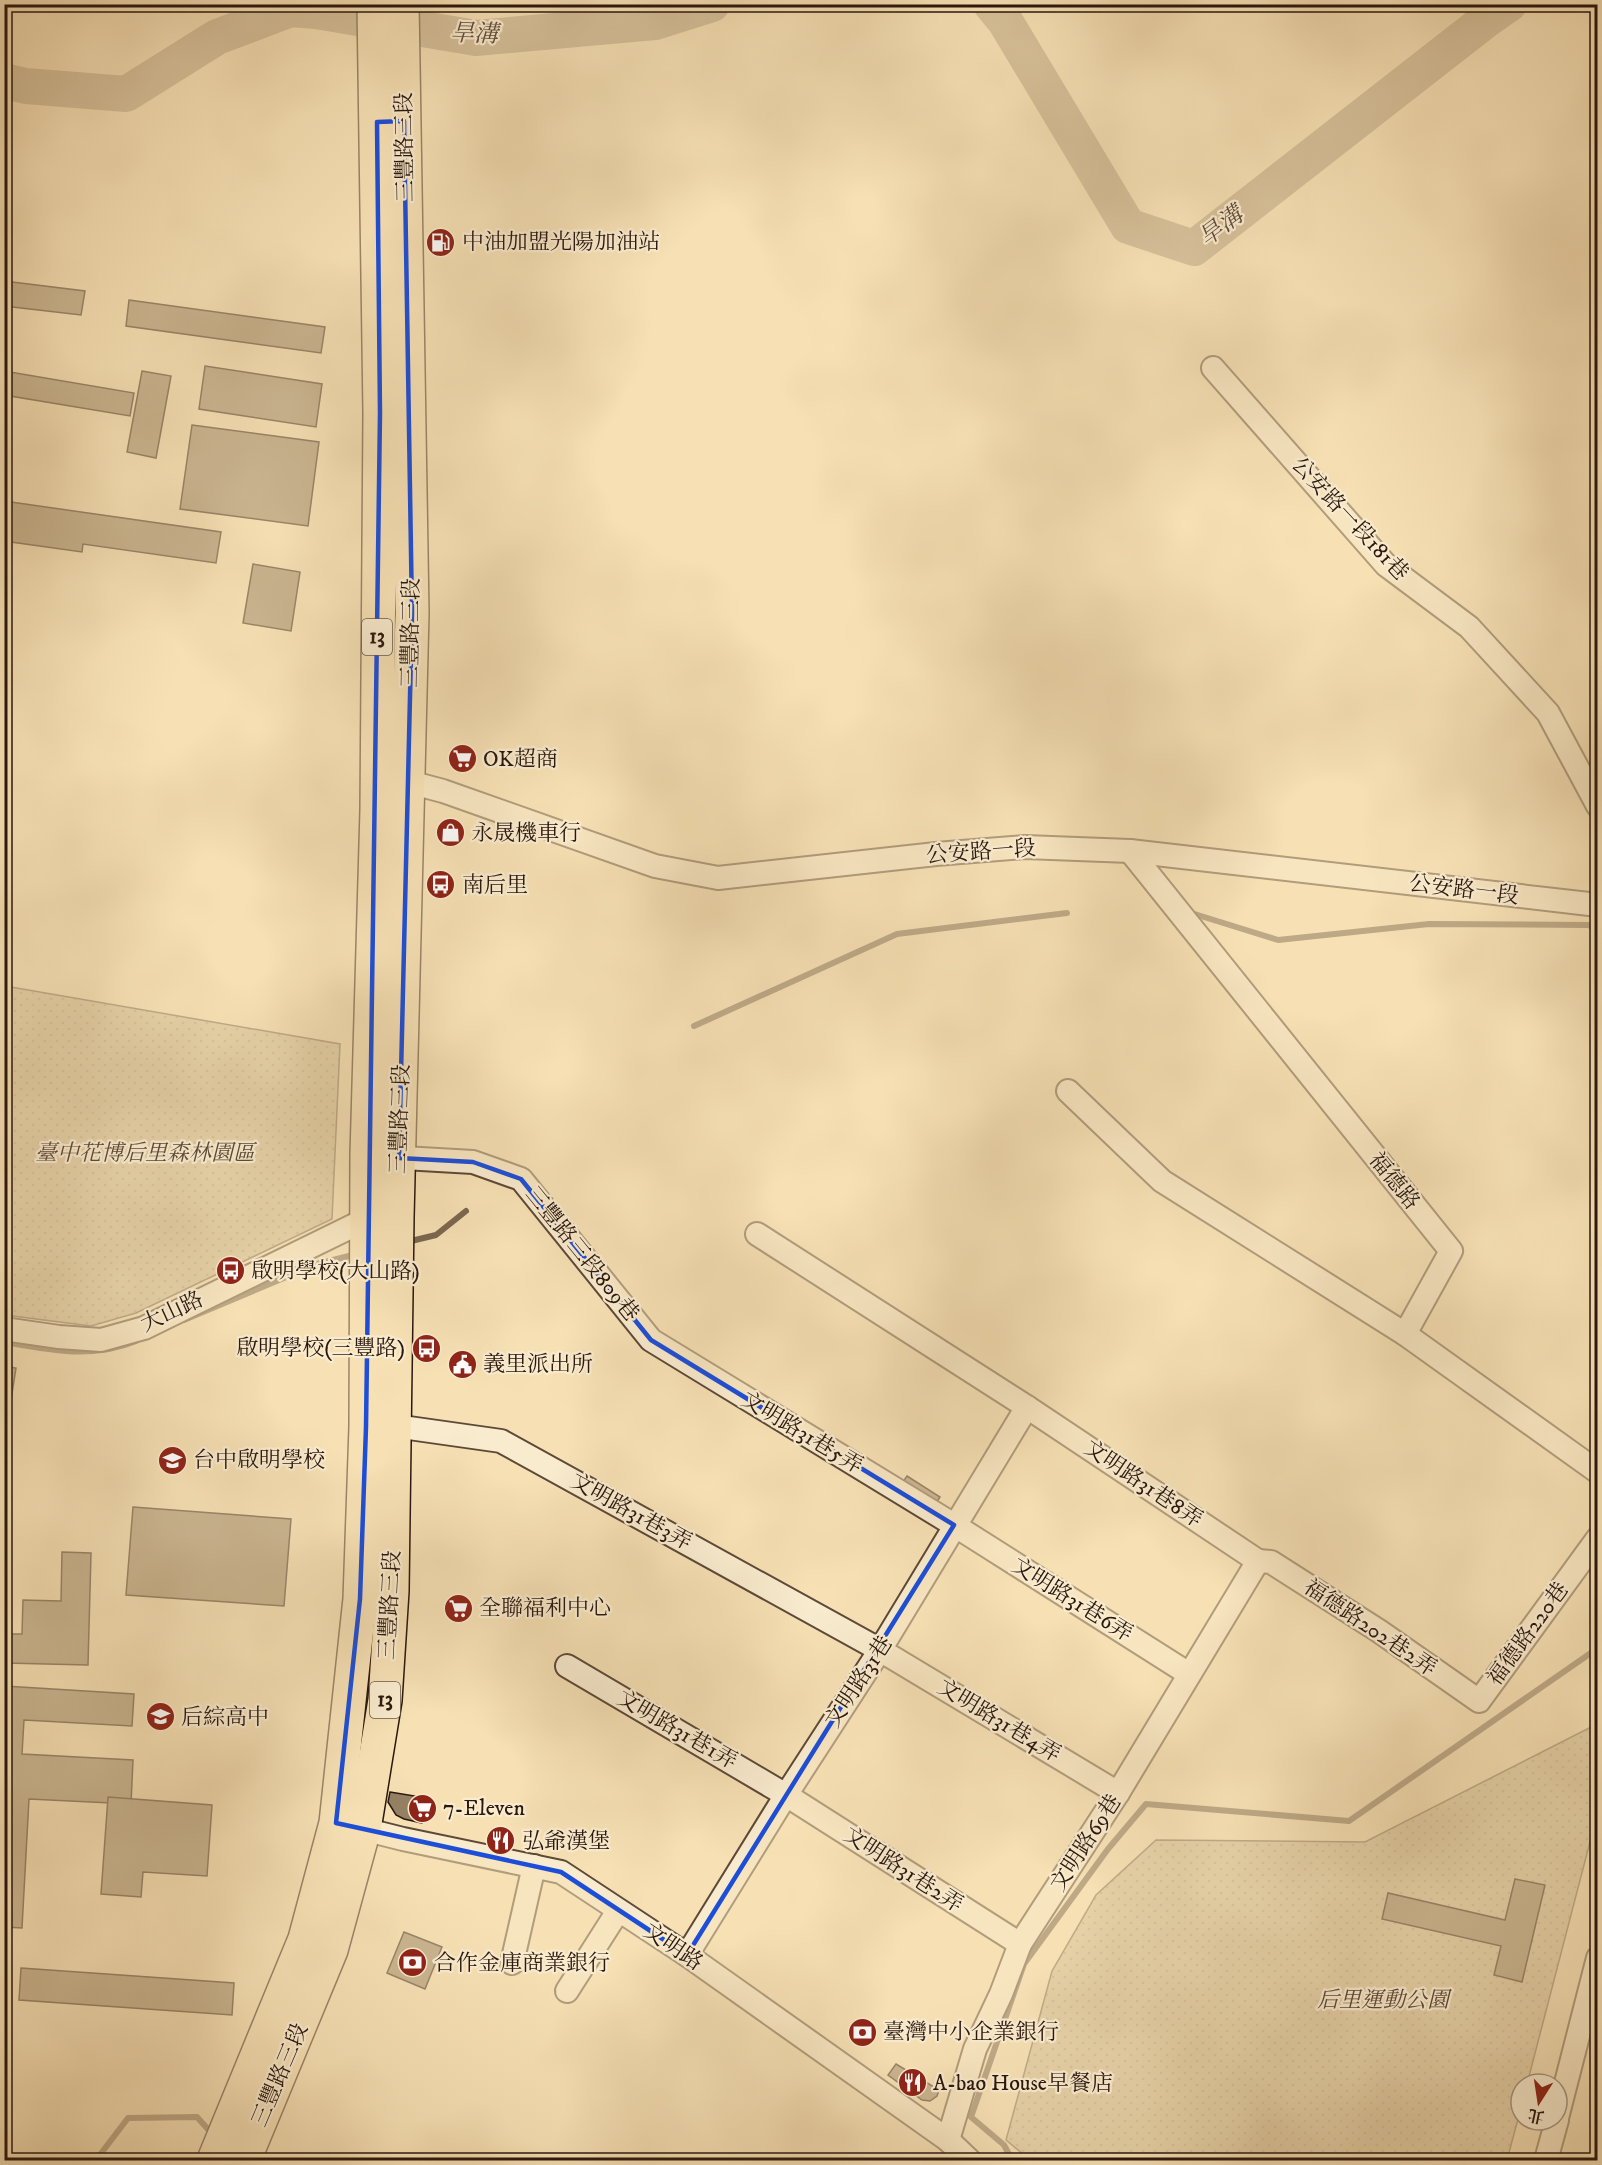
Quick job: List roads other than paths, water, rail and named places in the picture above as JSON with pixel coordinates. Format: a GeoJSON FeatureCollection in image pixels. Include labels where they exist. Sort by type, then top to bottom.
{"type":"FeatureCollection","features":[{"type":"Feature","properties":{"kind":"main road","name":"13"},"geometry":{"type":"LineString","coordinates":[[374,4],[389,55]]}},
{"type":"Feature","properties":{"kind":"main road","name":"13"},"geometry":{"type":"LineString","coordinates":[[389,55],[402,4]]}},
{"type":"Feature","properties":{"kind":"main road","name":"三豐路三段"},"geometry":{"type":"LineString","coordinates":[[214,2160],[248,2145],[331,1950],[350,1826],[385,1700],[392,1591],[381,1426],[382,1218],[367,1155],[393,781],[412,613],[389,55]]}},
{"type":"Feature","properties":{"kind":"main road","name":"三豐路三段"},"geometry":{"type":"LineString","coordinates":[[382,1218],[399,1158],[393,781]]}},
{"type":"Feature","properties":{"kind":"street","name":"公安路一段181巷"},"geometry":{"type":"LineString","coordinates":[[1213,368],[1386,565],[1469,627],[1548,713],[1598,806]]}},
{"type":"Feature","properties":{"kind":"street","name":"公安路一段"},"geometry":{"type":"LineString","coordinates":[[393,781],[443,791],[655,866],[718,878],[936,854],[1025,847],[1130,851],[1598,905]]}},
{"type":"Feature","properties":{"kind":"street","name":"福德路"},"geometry":{"type":"LineString","coordinates":[[1130,851],[1451,1251],[1405,1334]]}},
{"type":"Feature","properties":{"kind":"street"},"geometry":{"type":"LineString","coordinates":[[1068,1091],[1162,1181],[1405,1334],[1598,1472]]}},
{"type":"Feature","properties":{"kind":"street","name":"三豐路三段809巷"},"geometry":{"type":"LineString","coordinates":[[367,1155],[473,1162],[521,1179],[651,1340]]}},
{"type":"Feature","properties":{"kind":"street","name":"大山路"},"geometry":{"type":"LineString","coordinates":[[4,1329],[101,1340],[144,1328],[382,1218]]}},
{"type":"Feature","properties":{"kind":"street","name":"文明路31巷8弄"},"geometry":{"type":"LineString","coordinates":[[757,1234],[1027,1407],[1258,1561]]}},
{"type":"Feature","properties":{"kind":"street","name":"文明路31巷5弄"},"geometry":{"type":"LineString","coordinates":[[651,1340],[954,1525]]}},
{"type":"Feature","properties":{"kind":"street","name":"文明路31巷"},"geometry":{"type":"LineString","coordinates":[[687,1955],[786,1795],[880,1650],[1027,1407]]}},
{"type":"Feature","properties":{"kind":"street","name":"文明路31巷3弄"},"geometry":{"type":"LineString","coordinates":[[381,1426],[501,1441],[880,1650]]}},
{"type":"Feature","properties":{"kind":"street","name":"文明路31巷6弄"},"geometry":{"type":"LineString","coordinates":[[954,1525],[1189,1674]]}},
{"type":"Feature","properties":{"kind":"street","name":"福德路220巷"},"geometry":{"type":"LineString","coordinates":[[1479,1701],[1598,1538]]}},
{"type":"Feature","properties":{"kind":"street","name":"文明路69巷"},"geometry":{"type":"LineString","coordinates":[[948,2140],[975,2049],[1001,1994],[1020,1944],[1118,1793],[1258,1561]]}},
{"type":"Feature","properties":{"kind":"street","name":"福德路202巷2弄"},"geometry":{"type":"LineString","coordinates":[[1258,1561],[1270,1562],[1379,1631],[1479,1701]]}},
{"type":"Feature","properties":{"kind":"street","name":"文明路31巷4弄"},"geometry":{"type":"LineString","coordinates":[[880,1650],[1118,1793]]}},
{"type":"Feature","properties":{"kind":"street","name":"文明路31巷1弄"},"geometry":{"type":"LineString","coordinates":[[567,1666],[786,1795]]}},
{"type":"Feature","properties":{"kind":"street","name":"文明路31巷2弄"},"geometry":{"type":"LineString","coordinates":[[786,1795],[1020,1944]]}},
{"type":"Feature","properties":{"kind":"street","name":"文明路"},"geometry":{"type":"LineString","coordinates":[[350,1826],[561,1872],[687,1955],[948,2140],[967,2160]]}},
{"type":"Feature","properties":{"kind":"street"},"geometry":{"type":"LineString","coordinates":[[512,1964],[534,1866]]}},
{"type":"Feature","properties":{"kind":"street"},"geometry":{"type":"LineString","coordinates":[[567,1991],[618,1911]]}},
{"type":"Feature","properties":{"kind":"street"},"geometry":{"type":"LineString","coordinates":[[1569,2072],[1598,1958]]}},
{"type":"Feature","properties":{"kind":"street"},"geometry":{"type":"LineString","coordinates":[[1546,2160],[1554,2132]]}},
{"type":"Feature","properties":{"kind":"waterway","name":"旱溝"},"geometry":{"type":"LineString","coordinates":[[4,81],[26,86],[126,94],[217,37],[291,9],[316,11],[476,38],[655,22],[712,4]]}},
{"type":"Feature","properties":{"kind":"waterway","name":"旱溝"},"geometry":{"type":"LineString","coordinates":[[991,4],[1005,21],[1128,226],[1194,248],[1509,4]]}},
{"type":"Feature","properties":{"kind":"waterway"},"geometry":{"type":"LineString","coordinates":[[1188,912],[1278,940],[1429,924],[1588,925],[1598,929]]}},
{"type":"Feature","properties":{"kind":"waterway"},"geometry":{"type":"LineString","coordinates":[[694,1026],[897,934],[1067,913]]}},
{"type":"Feature","properties":{"kind":"waterway"},"geometry":{"type":"LineString","coordinates":[[407,1242],[436,1235],[466,1211]]}},
{"type":"Feature","properties":{"kind":"waterway"},"geometry":{"type":"LineString","coordinates":[[184,1320],[317,1264],[357,1254]]}},
{"type":"Feature","properties":{"kind":"waterway"},"geometry":{"type":"LineString","coordinates":[[4,1342],[55,1350],[87,1351],[120,1347],[136,1341]]}},
{"type":"Feature","properties":{"kind":"waterway"},"geometry":{"type":"LineString","coordinates":[[1012,2160],[1004,2145],[971,2117],[1024,1964],[1108,1849],[1146,1804],[1349,1821],[1598,1648]]}},
{"type":"Feature","properties":{"kind":"waterway"},"geometry":{"type":"LineString","coordinates":[[96,2160],[128,2118],[197,2117],[213,2135]]}},
{"type":"Feature","properties":{"kind":"place","name":"中油加盟光陽加油站"},"geometry":{"type":"Point","coordinates":[441,242]}},
{"type":"Feature","properties":{"kind":"place","name":"OK超商"},"geometry":{"type":"Point","coordinates":[462,759]}},
{"type":"Feature","properties":{"kind":"place","name":"永晟機車行"},"geometry":{"type":"Point","coordinates":[450,833]}},
{"type":"Feature","properties":{"kind":"place","name":"南后里"},"geometry":{"type":"Point","coordinates":[441,885]}},
{"type":"Feature","properties":{"kind":"place","name":"啟明學校(大山路)"},"geometry":{"type":"Point","coordinates":[230,1271]}},
{"type":"Feature","properties":{"kind":"place","name":"啟明學校(三豐路)"},"geometry":{"type":"Point","coordinates":[426,1348]}},
{"type":"Feature","properties":{"kind":"place","name":"義里派出所"},"geometry":{"type":"Point","coordinates":[462,1364]}},
{"type":"Feature","properties":{"kind":"place","name":"台中啟明學校"},"geometry":{"type":"Point","coordinates":[172,1460]}},
{"type":"Feature","properties":{"kind":"place","name":"全聯福利中心"},"geometry":{"type":"Point","coordinates":[458,1608]}},
{"type":"Feature","properties":{"kind":"place","name":"后綜高中"},"geometry":{"type":"Point","coordinates":[160,1717]}},
{"type":"Feature","properties":{"kind":"place","name":"7-Eleven"},"geometry":{"type":"Point","coordinates":[422,1808]}},
{"type":"Feature","properties":{"kind":"place","name":"弘爺漢堡"},"geometry":{"type":"Point","coordinates":[501,1841]}},
{"type":"Feature","properties":{"kind":"place","name":"合作金庫商業銀行"},"geometry":{"type":"Point","coordinates":[413,1963]}},
{"type":"Feature","properties":{"kind":"place","name":"臺灣中小企業銀行"},"geometry":{"type":"Point","coordinates":[862,2032]}},
{"type":"Feature","properties":{"kind":"place","name":"A-bao House早餐店"},"geometry":{"type":"Point","coordinates":[912,2083]}},
{"type":"Feature","properties":{"kind":"park label","name":"臺中花博后里森林園區"},"geometry":{"type":"Point","coordinates":[145,1153]}},
{"type":"Feature","properties":{"kind":"park label","name":"后里運動公園"},"geometry":{"type":"Point","coordinates":[1383,2000]}}]}
